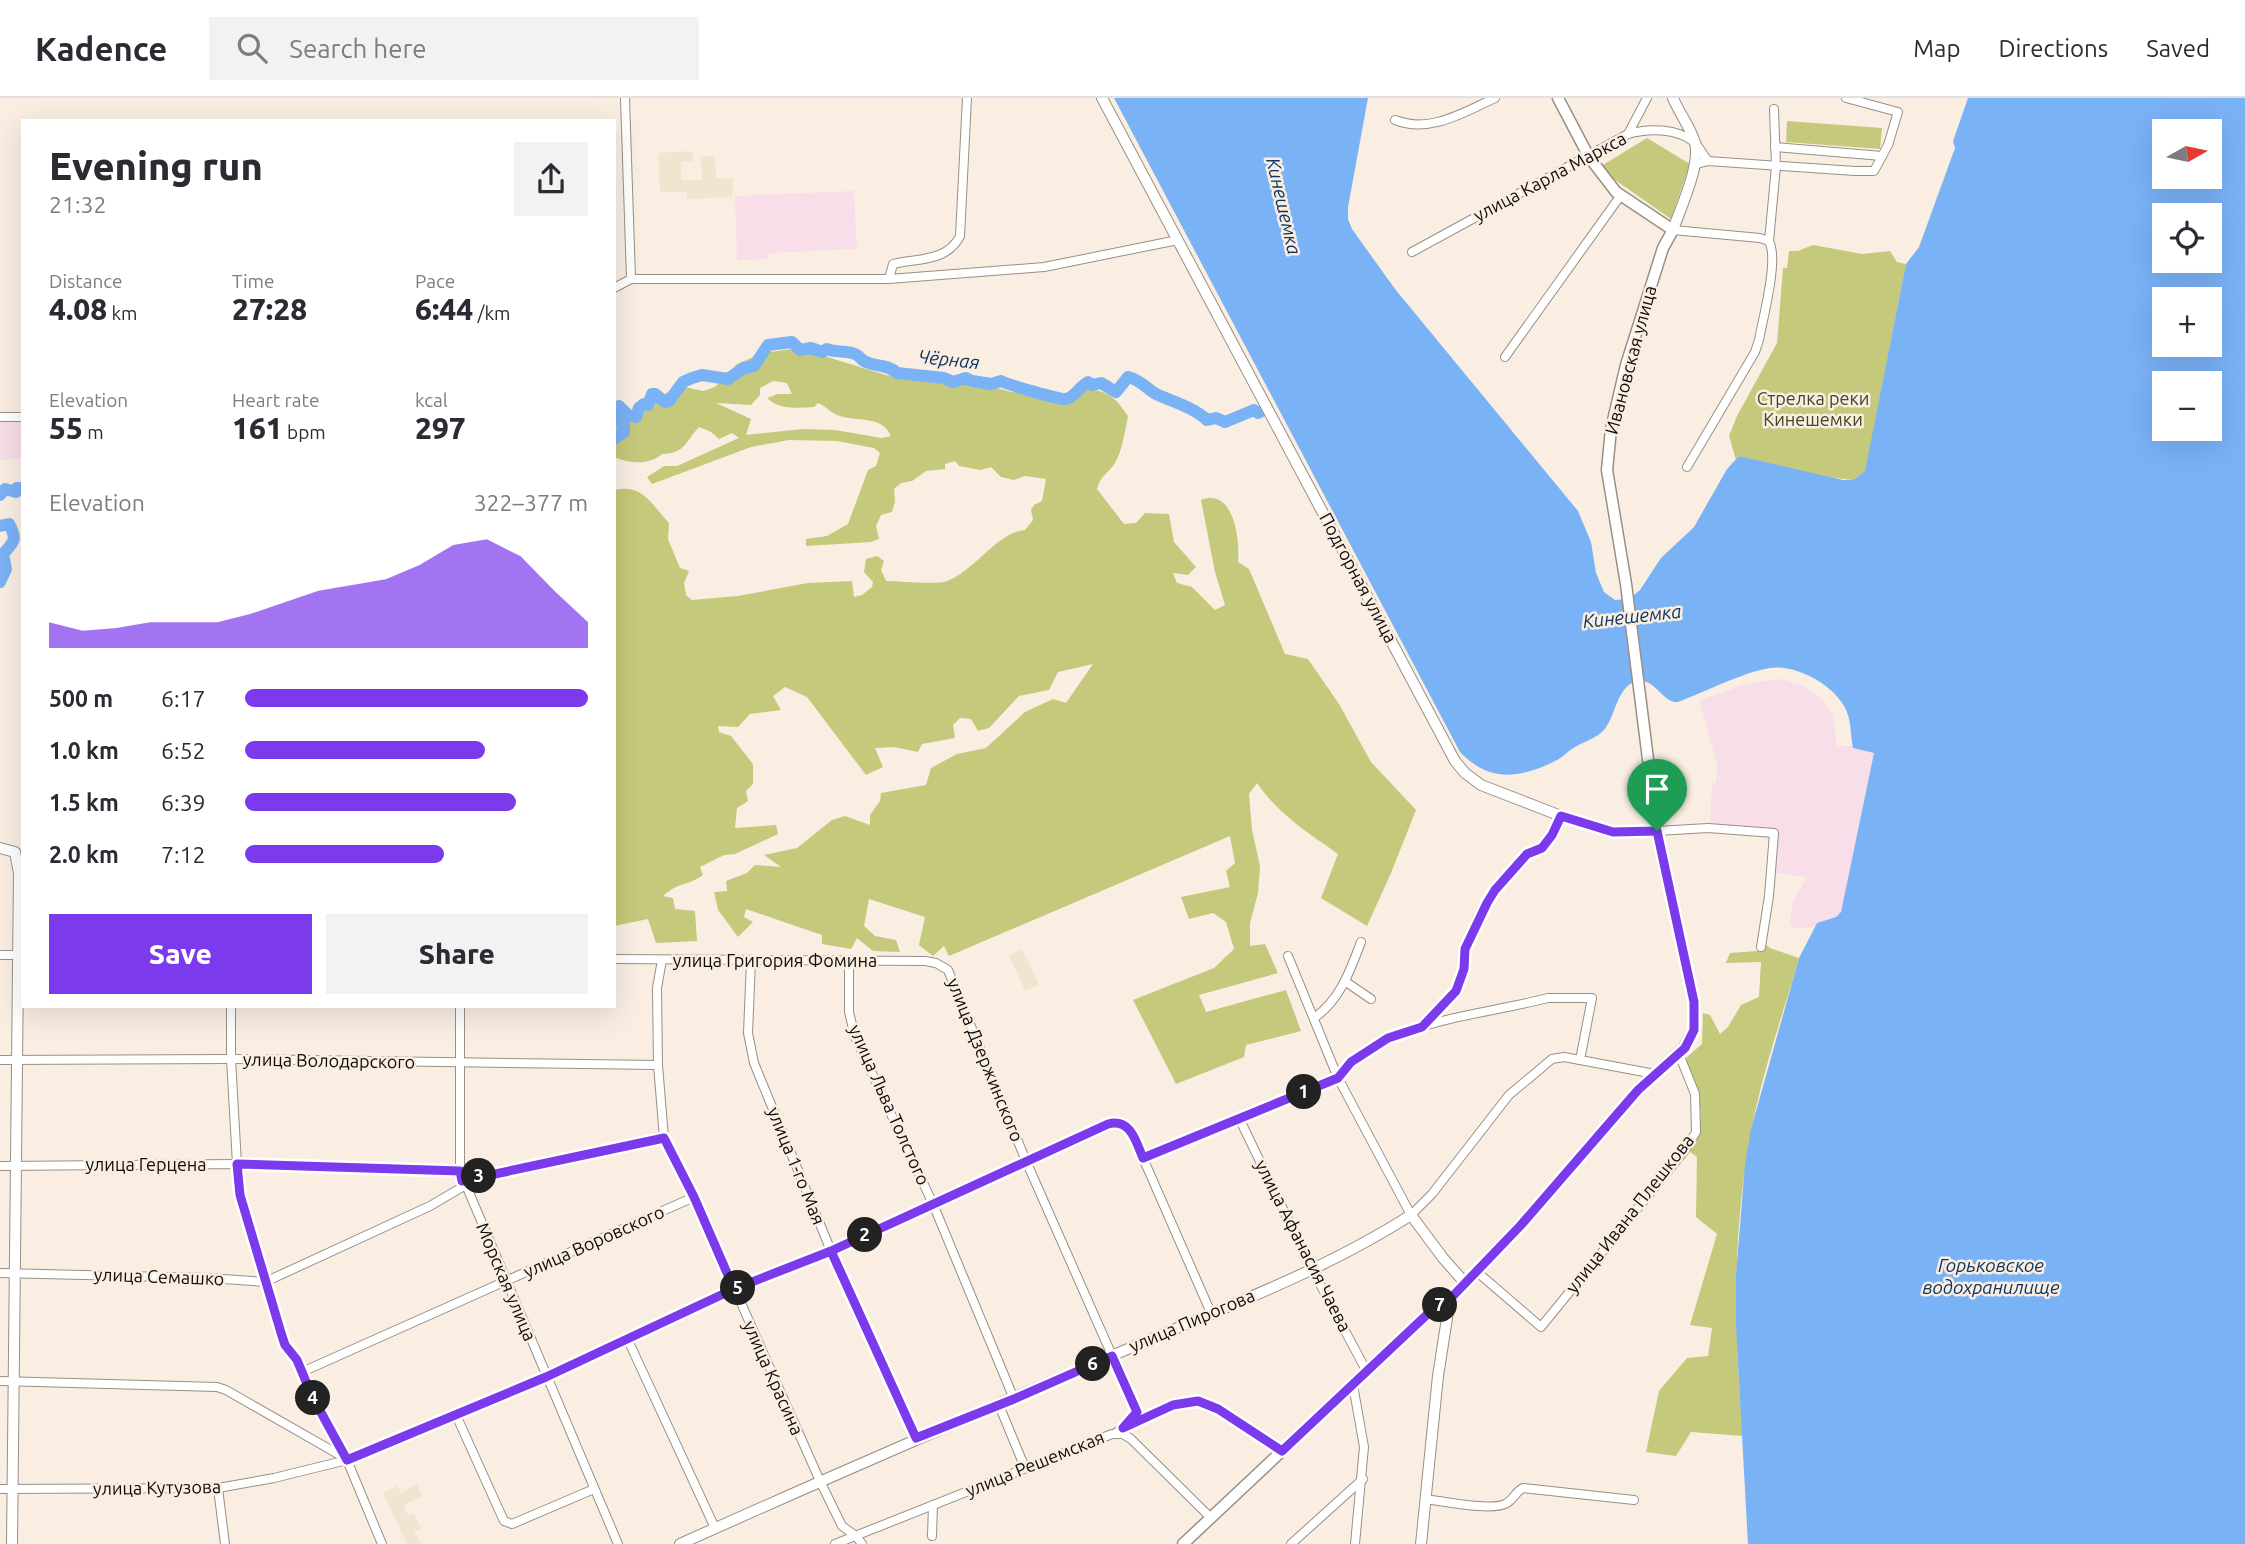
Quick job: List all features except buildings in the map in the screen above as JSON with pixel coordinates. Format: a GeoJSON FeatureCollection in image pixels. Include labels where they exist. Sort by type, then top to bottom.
{"type":"FeatureCollection","features":[{"type":"Feature","properties":{"kind":"main road"},"geometry":{"type":"LineString","coordinates":[[1558,98],[1589,157],[1621,195],[1672,230]]}},
{"type":"Feature","properties":{"kind":"main road","name":"Ивановская улица"},"geometry":{"type":"LineString","coordinates":[[1672,230],[1663,248],[1626,365],[1608,448],[1609,488],[1626,584],[1657,831],[1694,1002],[1694,1030],[1679,1054]]}},
{"type":"Feature","properties":{"kind":"main road"},"geometry":{"type":"LineString","coordinates":[[1183,1544],[1434,1308],[1450,1299],[1521,1225],[1638,1090],[1679,1054]]}},
{"type":"Feature","properties":{"kind":"street"},"geometry":{"type":"LineString","coordinates":[[625,98],[631,279]]}},
{"type":"Feature","properties":{"kind":"street"},"geometry":{"type":"LineString","coordinates":[[889,279],[893,264],[946,253],[960,236],[967,98]]}},
{"type":"Feature","properties":{"kind":"street","name":"Подгорная улица"},"geometry":{"type":"LineString","coordinates":[[1102,98],[1455,761],[1465,774],[1481,785],[1561,816],[1613,832],[1708,828],[1774,833],[1762,947]]}},
{"type":"Feature","properties":{"kind":"street"},"geometry":{"type":"LineString","coordinates":[[1395,120],[1423,124],[1445,121],[1495,98]]}},
{"type":"Feature","properties":{"kind":"street"},"geometry":{"type":"LineString","coordinates":[[1628,134],[1647,98]]}},
{"type":"Feature","properties":{"kind":"street"},"geometry":{"type":"LineString","coordinates":[[1673,98],[1695,142],[1708,160]]}},
{"type":"Feature","properties":{"kind":"street"},"geometry":{"type":"LineString","coordinates":[[1693,169],[1697,164],[1708,160],[1874,171],[1898,113],[1846,98]]}},
{"type":"Feature","properties":{"kind":"street"},"geometry":{"type":"LineString","coordinates":[[1687,467],[1755,352],[1759,340],[1772,264],[1769,241],[1776,166],[1774,109]]}},
{"type":"Feature","properties":{"kind":"street","name":"улица Карла Маркса"},"geometry":{"type":"LineString","coordinates":[[1412,252],[1628,134],[1663,130],[1695,142]]}},
{"type":"Feature","properties":{"kind":"street","name":"Ивановская улица"},"geometry":{"type":"LineString","coordinates":[[1672,230],[1693,169],[1695,142]]}},
{"type":"Feature","properties":{"kind":"street"},"geometry":{"type":"LineString","coordinates":[[1775,147],[1882,156]]}},
{"type":"Feature","properties":{"kind":"street"},"geometry":{"type":"LineString","coordinates":[[1506,357],[1621,195]]}},
{"type":"Feature","properties":{"kind":"street"},"geometry":{"type":"LineString","coordinates":[[1672,230],[1769,241]]}},
{"type":"Feature","properties":{"kind":"street"},"geometry":{"type":"LineString","coordinates":[[616,287],[631,279],[889,279],[1044,267],[1178,240]]}},
{"type":"Feature","properties":{"kind":"street"},"geometry":{"type":"LineString","coordinates":[[0,417],[21,417]]}},
{"type":"Feature","properties":{"kind":"street"},"geometry":{"type":"LineString","coordinates":[[1422,1027],[1456,991],[1464,969],[1465,949],[1478,917],[1495,890],[1527,854],[1542,848],[1561,816]]}},
{"type":"Feature","properties":{"kind":"street"},"geometry":{"type":"LineString","coordinates":[[0,848],[19,850],[12,1544]]}},
{"type":"Feature","properties":{"kind":"street"},"geometry":{"type":"LineString","coordinates":[[1314,1017],[1322,1012],[1346,982],[1360,942]]}},
{"type":"Feature","properties":{"kind":"street"},"geometry":{"type":"LineString","coordinates":[[0,955],[20,955]]}},
{"type":"Feature","properties":{"kind":"street"},"geometry":{"type":"LineString","coordinates":[[1288,956],[1338,1078],[1411,1215],[1465,1283]]}},
{"type":"Feature","properties":{"kind":"street","name":"улица Григория Фомина"},"geometry":{"type":"LineString","coordinates":[[616,959],[936,963]]}},
{"type":"Feature","properties":{"kind":"street","name":"улица Красина"},"geometry":{"type":"LineString","coordinates":[[662,960],[657,988],[658,1065],[664,1138],[694,1197],[820,1481],[842,1526],[862,1544]]}},
{"type":"Feature","properties":{"kind":"street","name":"улица 1-го Мая"},"geometry":{"type":"LineString","coordinates":[[751,961],[748,1033],[754,1063],[831,1251],[916,1438]]}},
{"type":"Feature","properties":{"kind":"street","name":"улица Льва Толстого"},"geometry":{"type":"LineString","coordinates":[[849,962],[849,1012],[855,1037],[933,1204],[1014,1399]]}},
{"type":"Feature","properties":{"kind":"street","name":"улица Дзержинского"},"geometry":{"type":"LineString","coordinates":[[936,963],[948,970],[1026,1161],[1137,1412],[1123,1428]]}},
{"type":"Feature","properties":{"kind":"street"},"geometry":{"type":"LineString","coordinates":[[1346,982],[1371,999]]}},
{"type":"Feature","properties":{"kind":"street"},"geometry":{"type":"LineString","coordinates":[[1212,1313],[1143,1158],[1338,1078],[1351,1062],[1388,1038],[1422,1027],[1548,998],[1592,998],[1580,1060]]}},
{"type":"Feature","properties":{"kind":"street"},"geometry":{"type":"LineString","coordinates":[[232,1008],[231,1059],[240,1195],[285,1345],[297,1360],[312,1396],[347,1460],[382,1544]]}},
{"type":"Feature","properties":{"kind":"street","name":"Морская улица"},"geometry":{"type":"LineString","coordinates":[[460,1008],[462,1179],[618,1544]]}},
{"type":"Feature","properties":{"kind":"street","name":"улица Ивана Плешкова"},"geometry":{"type":"LineString","coordinates":[[1476,1271],[1541,1327],[1685,1150],[1696,1132],[1695,1094],[1679,1054]]}},
{"type":"Feature","properties":{"kind":"street","name":"улица Пирогова"},"geometry":{"type":"LineString","coordinates":[[680,1544],[916,1438],[1014,1399],[1312,1269],[1381,1234],[1411,1215],[1432,1194],[1509,1094],[1552,1059],[1564,1057],[1655,1074]]}},
{"type":"Feature","properties":{"kind":"street","name":"улица Володарского"},"geometry":{"type":"LineString","coordinates":[[0,1060],[231,1059],[658,1065]]}},
{"type":"Feature","properties":{"kind":"street","name":"улица Афанасия Чаева"},"geometry":{"type":"LineString","coordinates":[[1240,1120],[1312,1269],[1367,1372]]}},
{"type":"Feature","properties":{"kind":"street","name":"улица Кутузова"},"geometry":{"type":"LineString","coordinates":[[0,1489],[218,1488],[274,1478],[347,1460],[546,1377],[734,1289],[831,1251],[1108,1124],[1122,1123],[1132,1133],[1143,1158]]}},
{"type":"Feature","properties":{"kind":"street","name":"улица Герцена"},"geometry":{"type":"LineString","coordinates":[[0,1166],[237,1164],[462,1179],[664,1138]]}},
{"type":"Feature","properties":{"kind":"street","name":"улица Семашко"},"geometry":{"type":"LineString","coordinates":[[0,1273],[265,1282],[430,1206],[462,1179]]}},
{"type":"Feature","properties":{"kind":"street","name":"улица Воровского"},"geometry":{"type":"LineString","coordinates":[[302,1373],[694,1197]]}},
{"type":"Feature","properties":{"kind":"street"},"geometry":{"type":"LineString","coordinates":[[1421,1544],[1438,1376],[1450,1299]]}},
{"type":"Feature","properties":{"kind":"street"},"geometry":{"type":"LineString","coordinates":[[628,1340],[715,1528]]}},
{"type":"Feature","properties":{"kind":"street"},"geometry":{"type":"LineString","coordinates":[[0,1381],[217,1387],[347,1460]]}},
{"type":"Feature","properties":{"kind":"street"},"geometry":{"type":"LineString","coordinates":[[1353,1385],[1364,1447],[1355,1544]]}},
{"type":"Feature","properties":{"kind":"street"},"geometry":{"type":"LineString","coordinates":[[1114,1434],[1173,1405],[1198,1401],[1218,1409],[1282,1451]]}},
{"type":"Feature","properties":{"kind":"street"},"geometry":{"type":"LineString","coordinates":[[999,1405],[1025,1468]]}},
{"type":"Feature","properties":{"kind":"street"},"geometry":{"type":"LineString","coordinates":[[456,1415],[507,1524],[594,1489]]}},
{"type":"Feature","properties":{"kind":"street","name":"улица Решемская"},"geometry":{"type":"LineString","coordinates":[[835,1544],[1114,1434],[1131,1438],[1210,1517]]}},
{"type":"Feature","properties":{"kind":"street"},"geometry":{"type":"LineString","coordinates":[[1291,1544],[1363,1479]]}},
{"type":"Feature","properties":{"kind":"street"},"geometry":{"type":"LineString","coordinates":[[218,1488],[225,1544]]}},
{"type":"Feature","properties":{"kind":"street"},"geometry":{"type":"LineString","coordinates":[[1425,1499],[1498,1507],[1510,1502],[1516,1491],[1522,1488],[1634,1500]]}},
{"type":"Feature","properties":{"kind":"street"},"geometry":{"type":"LineString","coordinates":[[932,1536],[933,1505]]}},
{"type":"Feature","properties":{"kind":"shaded area"},"geometry":{"type":"Polygon","coordinates":[[[692,151],[693,161],[681,162],[681,180],[702,180],[701,157],[715,156],[716,178],[733,179],[732,197],[687,199],[686,192],[660,192],[658,153],[692,151]]]}},
{"type":"Feature","properties":{"kind":"shaded area"},"geometry":{"type":"Polygon","coordinates":[[[854,191],[857,249],[769,253],[769,259],[737,260],[735,196],[854,191]]]}},
{"type":"Feature","properties":{"kind":"shaded area"},"geometry":{"type":"Polygon","coordinates":[[[0,420],[21,420],[21,458],[0,460],[0,420]]]}},
{"type":"Feature","properties":{"kind":"shaded area"},"geometry":{"type":"Polygon","coordinates":[[[1780,679],[1802,685],[1824,701],[1833,715],[1837,746],[1852,746],[1874,753],[1841,912],[1814,927],[1792,928],[1790,921],[1793,901],[1807,877],[1773,873],[1768,830],[1710,825],[1712,783],[1716,783],[1717,764],[1699,700],[1749,683],[1780,679]]]}},
{"type":"Feature","properties":{"kind":"shaded area"},"geometry":{"type":"Polygon","coordinates":[[[1022,949],[1039,985],[1025,991],[1009,955],[1022,949]]]}},
{"type":"Feature","properties":{"kind":"shaded area"},"geometry":{"type":"Polygon","coordinates":[[[417,1484],[422,1496],[404,1505],[408,1516],[414,1514],[421,1528],[414,1531],[421,1544],[407,1544],[383,1493],[397,1486],[401,1493],[417,1484]]]}},
{"type":"Feature","properties":{"kind":"green space"},"geometry":{"type":"Polygon","coordinates":[[[1787,121],[1882,128],[1880,149],[1786,142],[1787,121]]]}},
{"type":"Feature","properties":{"kind":"green space"},"geometry":{"type":"Polygon","coordinates":[[[1647,138],[1690,164],[1671,219],[1598,168],[1647,138]]]}},
{"type":"Feature","properties":{"kind":"green space","name":"Стрелка реки Кинешемки"},"geometry":{"type":"Polygon","coordinates":[[[1813,245],[1862,254],[1890,251],[1897,262],[1906,264],[1867,464],[1865,471],[1853,480],[1826,477],[1739,456],[1736,460],[1729,436],[1777,343],[1783,268],[1787,268],[1789,251],[1798,251],[1813,245]]]}},
{"type":"Feature","properties":{"kind":"green space"},"geometry":{"type":"Polygon","coordinates":[[[798,348],[886,375],[989,386],[1059,399],[1085,389],[1106,394],[1117,402],[1128,416],[1118,456],[1097,489],[1124,524],[1136,523],[1145,513],[1169,514],[1174,542],[1196,567],[1188,575],[1173,573],[1177,583],[1192,587],[1215,610],[1225,605],[1215,572],[1201,500],[1212,498],[1221,501],[1228,508],[1236,529],[1238,562],[1249,569],[1285,654],[1308,659],[1339,704],[1371,762],[1416,810],[1367,926],[1321,898],[1338,854],[1284,814],[1257,783],[1249,794],[1252,830],[1260,866],[1258,893],[1250,923],[1250,946],[1265,944],[1278,973],[1199,995],[1206,1012],[1286,990],[1301,1031],[1246,1045],[1244,1057],[1176,1084],[1133,1000],[1214,968],[1234,949],[1226,922],[1213,913],[1189,919],[1181,897],[1230,887],[1226,871],[1235,863],[1230,836],[949,956],[944,946],[933,956],[919,945],[925,917],[869,899],[864,926],[875,936],[896,940],[900,952],[873,951],[857,938],[851,949],[822,944],[822,935],[746,909],[744,917],[753,922],[738,937],[718,910],[714,892],[727,891],[726,881],[747,873],[755,865],[781,867],[764,855],[797,848],[832,820],[845,816],[870,825],[870,815],[880,801],[881,793],[926,785],[931,768],[957,754],[986,748],[1025,712],[1053,699],[1066,703],[1093,664],[1058,672],[1049,690],[1019,696],[989,728],[978,731],[971,719],[960,718],[953,725],[955,738],[922,744],[918,752],[894,747],[875,748],[883,767],[866,775],[807,697],[785,687],[773,696],[781,710],[750,714],[738,727],[718,726],[719,732],[731,736],[753,764],[753,784],[746,791],[748,801],[737,808],[735,828],[776,825],[778,834],[700,867],[703,875],[673,888],[663,896],[673,898],[675,909],[695,911],[697,941],[656,943],[648,919],[616,926],[616,490],[640,493],[669,523],[668,539],[680,568],[689,571],[684,583],[686,595],[692,600],[738,596],[808,583],[852,581],[854,597],[862,595],[872,587],[873,582],[864,572],[866,559],[877,556],[884,561],[881,570],[886,581],[947,581],[967,569],[1005,537],[1025,530],[1033,520],[1031,510],[1042,501],[1046,479],[1025,476],[1014,480],[1001,477],[991,467],[980,470],[959,466],[955,461],[945,464],[945,469],[926,471],[894,489],[895,502],[892,512],[881,515],[876,526],[879,539],[871,542],[806,546],[806,539],[827,536],[848,524],[868,470],[876,466],[880,453],[874,448],[837,441],[789,440],[751,447],[652,484],[647,477],[664,466],[677,466],[739,438],[732,433],[719,439],[699,427],[681,449],[652,460],[633,462],[616,458],[616,419],[680,386],[703,391],[715,387],[737,364],[763,353],[798,348]],[[773,381],[760,388],[760,395],[751,405],[716,403],[751,419],[746,435],[803,429],[835,430],[882,438],[891,436],[887,429],[875,422],[837,415],[818,403],[814,407],[789,407],[777,405],[767,398],[778,394],[792,394],[787,383],[773,381]]]}},
{"type":"Feature","properties":{"kind":"green space"},"geometry":{"type":"Polygon","coordinates":[[[1759,939],[1770,948],[1799,958],[1760,1089],[1740,1208],[1736,1284],[1743,1436],[1691,1432],[1676,1456],[1646,1452],[1659,1391],[1687,1358],[1708,1356],[1712,1328],[1690,1325],[1717,1234],[1696,1217],[1697,1157],[1689,1151],[1699,1128],[1700,1108],[1685,1064],[1687,1057],[1702,1044],[1703,1013],[1710,1015],[1720,1034],[1728,1027],[1741,1005],[1759,997],[1761,962],[1726,963],[1730,953],[1757,951],[1759,939]]]}},
{"type":"Feature","properties":{"kind":"water","name":"Горьковское водохранилище"},"geometry":{"type":"Polygon","coordinates":[[[1114,98],[1368,98],[1348,207],[1348,219],[1352,229],[1395,289],[1578,511],[1591,542],[1596,573],[1604,592],[1615,600],[1629,599],[1640,590],[1661,558],[1694,527],[1727,469],[1739,456],[1843,480],[1853,480],[1865,471],[1906,264],[1919,247],[1955,148],[1953,141],[1968,98],[2245,98],[2245,1544],[1748,1544],[1736,1327],[1736,1275],[1745,1164],[1751,1129],[1799,958],[1817,923],[1836,917],[1841,912],[1874,753],[1853,748],[1847,711],[1831,690],[1801,672],[1770,668],[1678,702],[1667,698],[1646,681],[1632,683],[1622,692],[1604,730],[1559,759],[1520,774],[1507,775],[1483,769],[1460,752],[1114,98]]]}},
{"type":"Feature","properties":{"kind":"waterway","name":"Чёрная"},"geometry":{"type":"LineString","coordinates":[[616,411],[619,406],[628,415],[636,417],[639,408],[644,404],[648,405],[652,394],[665,402],[669,401],[683,382],[702,375],[728,379],[744,368],[754,366],[768,345],[792,342],[800,350],[811,348],[822,352],[827,349],[851,353],[868,363],[890,368],[897,373],[944,378],[953,382],[966,378],[991,384],[1001,381],[1062,399],[1072,396],[1088,382],[1092,385],[1101,383],[1116,392],[1128,377],[1207,420],[1216,418],[1225,422],[1254,410],[1258,413],[1262,411]]}},
{"type":"Feature","properties":{"kind":"waterway","name":"Чёрная"},"geometry":{"type":"LineString","coordinates":[[616,422],[624,424],[624,432],[616,438]]}},
{"type":"Feature","properties":{"kind":"waterway","name":"Чёрная"},"geometry":{"type":"LineString","coordinates":[[0,495],[5,489],[16,492],[17,488],[21,488]]}},
{"type":"Feature","properties":{"kind":"waterway","name":"Чёрная"},"geometry":{"type":"LineString","coordinates":[[0,526],[9,524],[14,535],[11,545],[1,557],[6,569],[0,582]]}},
{"type":"Feature","properties":{"kind":"route"},"geometry":{"type":"LineString","coordinates":[[1657,831],[1613,832],[1561,816],[1542,848],[1527,854],[1495,890],[1478,917],[1465,949],[1464,969],[1456,991],[1440,1010],[1422,1027],[1388,1038],[1351,1062],[1338,1078],[1143,1158],[1128,1127],[1116,1122],[1108,1124],[831,1251],[734,1289],[694,1197],[664,1138],[462,1181],[460,1171],[237,1164],[240,1195],[285,1345],[297,1360],[306,1384],[347,1460],[546,1377],[734,1289],[831,1251],[916,1438],[1112,1356],[1137,1412],[1123,1428],[1173,1405],[1198,1401],[1218,1409],[1282,1451],[1434,1308],[1450,1299],[1521,1225],[1638,1090],[1675,1059],[1690,1040],[1694,1030],[1694,1002],[1657,831]]}},
{"type":"Feature","properties":{"kind":"water label","name":"Кинешемка"},"geometry":{"type":"Point","coordinates":[1284,206]}},
{"type":"Feature","properties":{"kind":"water label","name":"Кинешемка"},"geometry":{"type":"Point","coordinates":[1632,616]}}]}
